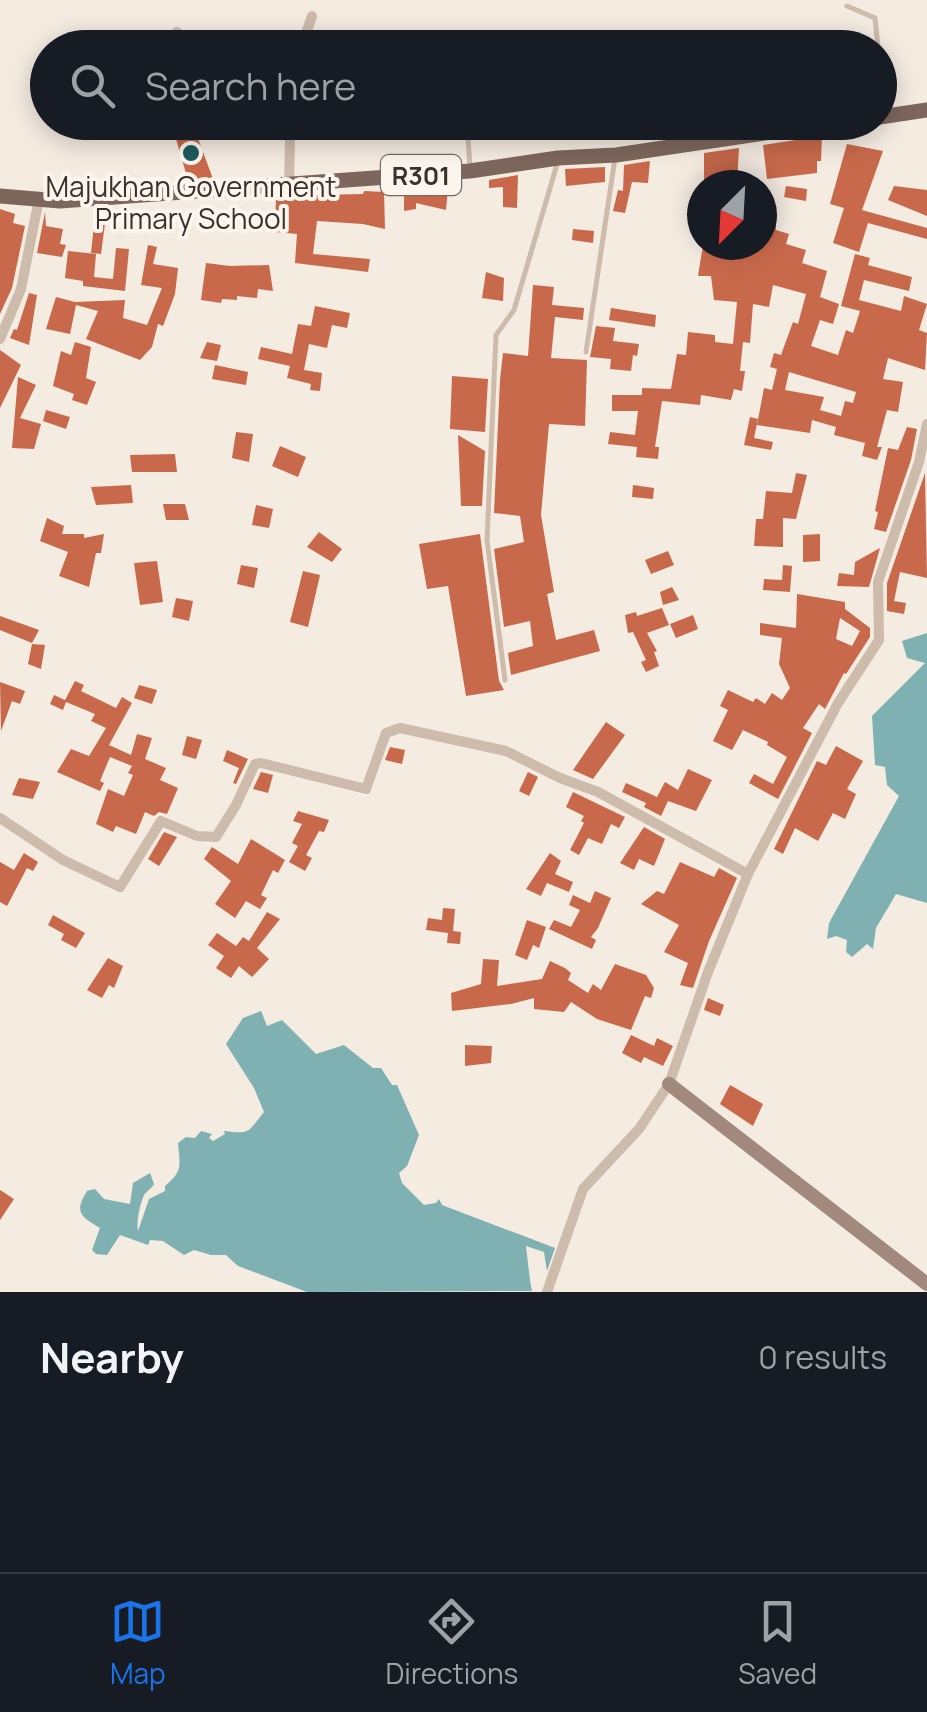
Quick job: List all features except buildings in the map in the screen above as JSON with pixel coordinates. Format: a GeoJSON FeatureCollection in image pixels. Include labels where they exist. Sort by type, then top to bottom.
{"type":"FeatureCollection","features":[{"type":"Feature","properties":{"kind":"main road"},"geometry":{"type":"LineString","coordinates":[[897,114],[927,110]]}},
{"type":"Feature","properties":{"kind":"main road","name":"R301"},"geometry":{"type":"LineString","coordinates":[[0,196],[60,201],[289,186],[470,171],[558,158],[616,156],[721,140]]}},
{"type":"Feature","properties":{"kind":"street"},"geometry":{"type":"LineString","coordinates":[[307,30],[312,16]]}},
{"type":"Feature","properties":{"kind":"street"},"geometry":{"type":"LineString","coordinates":[[289,186],[290,140]]}},
{"type":"Feature","properties":{"kind":"street"},"geometry":{"type":"LineString","coordinates":[[0,339],[21,289],[39,199]]}},
{"type":"Feature","properties":{"kind":"street"},"geometry":{"type":"LineString","coordinates":[[547,1292],[583,1188],[639,1129],[669,1084],[748,874],[838,703],[879,640],[878,582],[927,424]]}},
{"type":"Feature","properties":{"kind":"street"},"geometry":{"type":"LineString","coordinates":[[0,818],[62,860],[120,887],[161,821],[196,836],[216,837],[256,764],[366,789],[386,732],[400,728],[506,752],[598,792],[748,874]]}},
{"type":"Feature","properties":{"kind":"street"},"geometry":{"type":"LineString","coordinates":[[669,1084],[927,1284]]}},
{"type":"Feature","properties":{"kind":"lane"},"geometry":{"type":"LineString","coordinates":[[847,6],[875,18],[876,30]]}},
{"type":"Feature","properties":{"kind":"lane"},"geometry":{"type":"LineString","coordinates":[[467,140],[470,171]]}},
{"type":"Feature","properties":{"kind":"lane"},"geometry":{"type":"LineString","coordinates":[[586,352],[616,156]]}},
{"type":"Feature","properties":{"kind":"lane"},"geometry":{"type":"LineString","coordinates":[[505,680],[487,540],[496,335],[514,310],[558,158]]}},
{"type":"Feature","properties":{"kind":"water"},"geometry":{"type":"Polygon","coordinates":[[[927,633],[927,903],[896,894],[876,928],[873,949],[867,944],[852,957],[846,952],[847,940],[836,936],[827,939],[829,923],[899,796],[887,785],[885,767],[875,765],[872,716],[925,663],[907,658],[902,641],[927,633]]]}},
{"type":"Feature","properties":{"kind":"water"},"geometry":{"type":"Polygon","coordinates":[[[261,1011],[267,1026],[282,1020],[316,1054],[344,1045],[373,1068],[381,1068],[392,1085],[397,1085],[419,1135],[407,1166],[399,1173],[402,1183],[424,1205],[439,1199],[442,1205],[555,1248],[547,1271],[544,1252],[526,1246],[532,1291],[307,1292],[238,1266],[226,1255],[194,1250],[184,1255],[163,1241],[150,1240],[148,1245],[120,1235],[107,1255],[92,1250],[100,1228],[81,1213],[87,1191],[95,1189],[104,1199],[130,1204],[133,1183],[150,1173],[154,1184],[144,1195],[138,1231],[149,1199],[165,1191],[178,1172],[178,1143],[186,1137],[195,1138],[201,1131],[212,1134],[209,1138],[213,1141],[224,1131],[244,1132],[264,1112],[226,1044],[243,1018],[261,1011]]]}},
{"type":"Feature","properties":{"kind":"place","name":"Majukhan Government Primary School"},"geometry":{"type":"Point","coordinates":[191,153]}}]}
